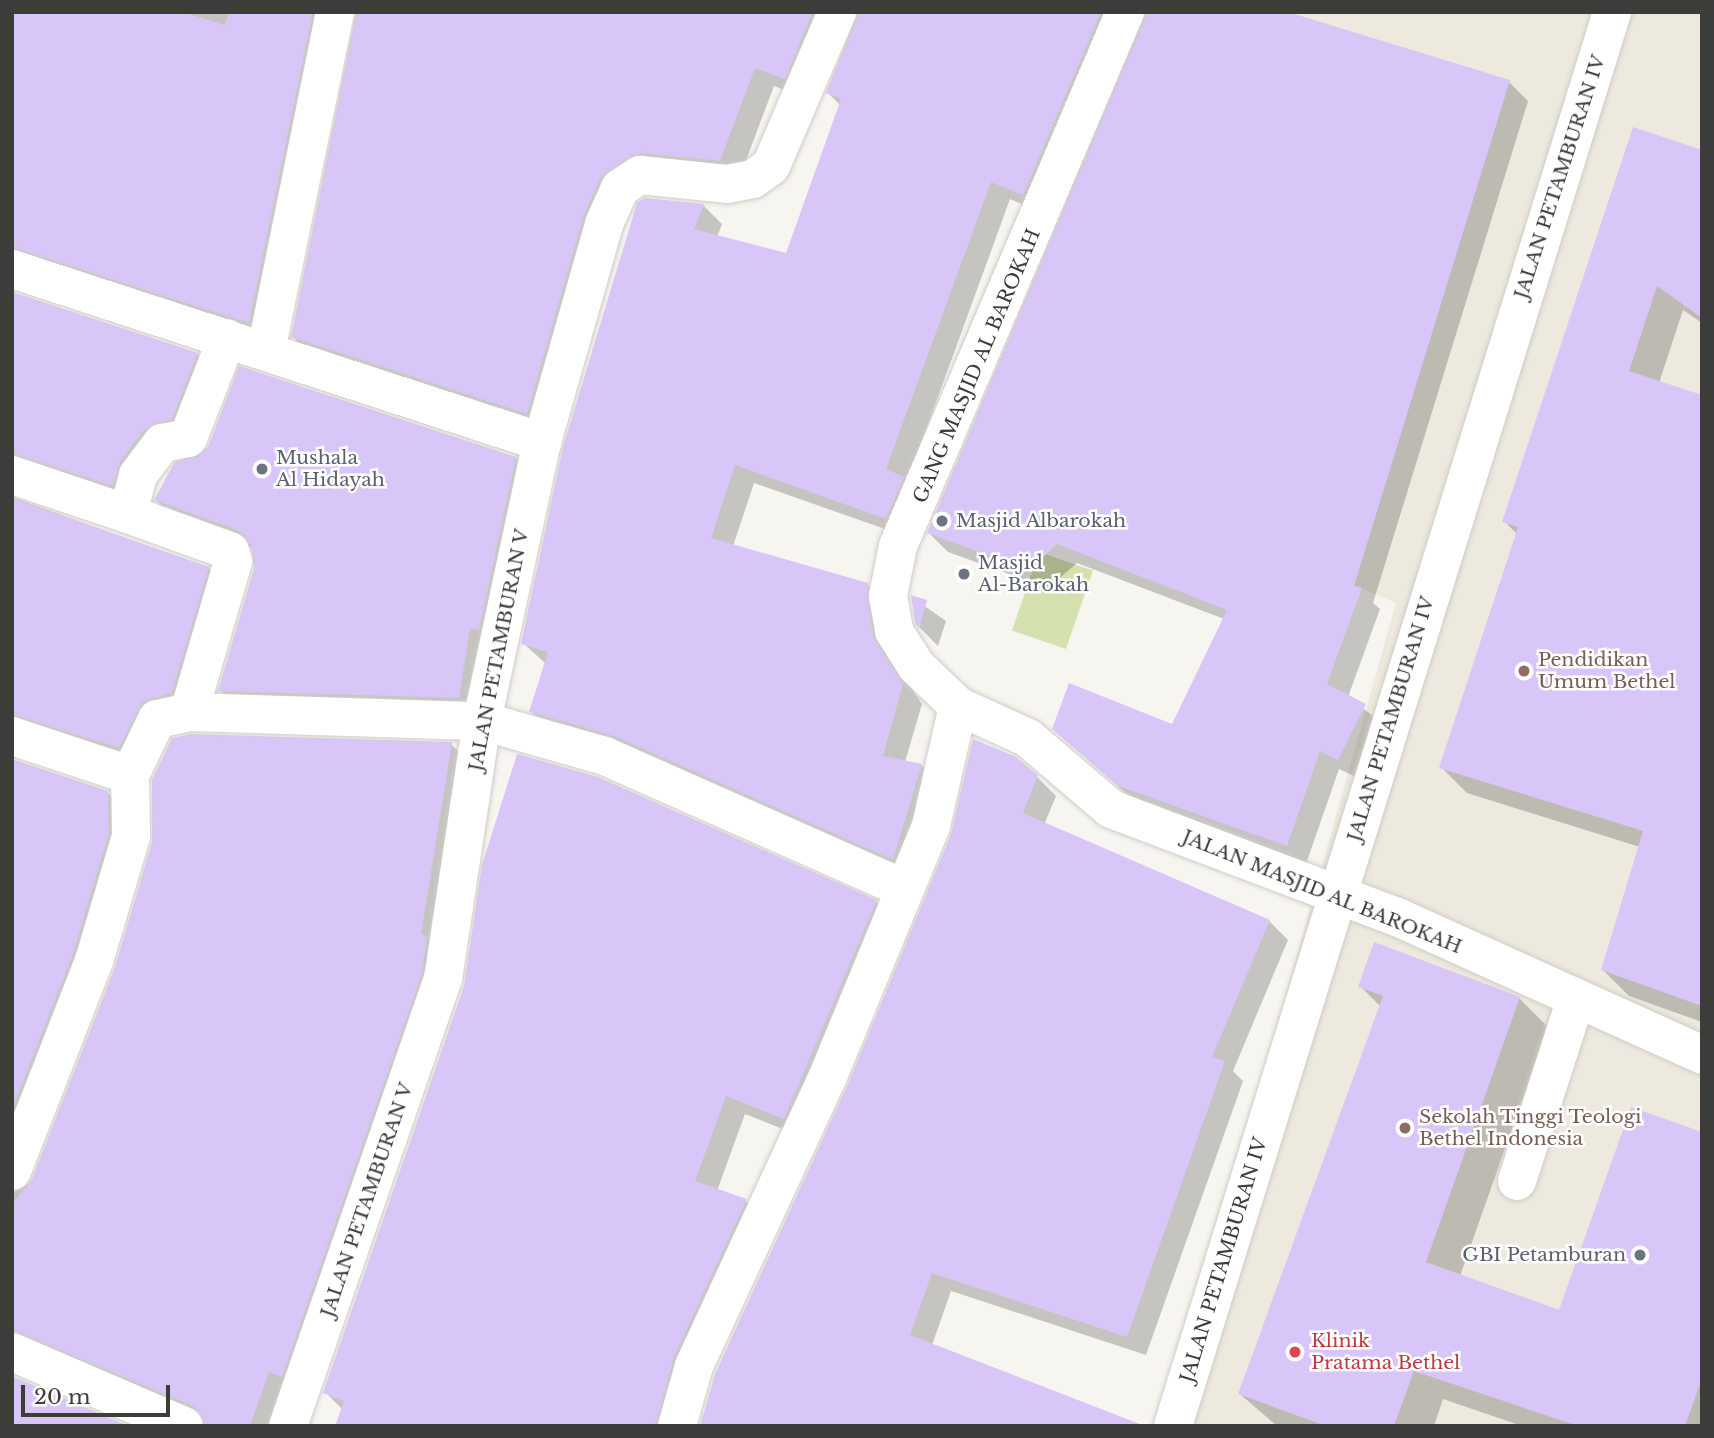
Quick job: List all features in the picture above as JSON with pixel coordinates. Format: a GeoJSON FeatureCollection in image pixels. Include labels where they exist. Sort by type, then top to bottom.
{"type":"FeatureCollection","features":[{"type":"Feature","properties":{"kind":"street"},"geometry":{"type":"LineString","coordinates":[[266,351],[335,12]]}},
{"type":"Feature","properties":{"kind":"street","name":"JALAN PETAMBURAN V"},"geometry":{"type":"LineString","coordinates":[[288,1426],[443,979],[482,721],[542,442],[620,188],[640,175],[727,184],[753,179],[771,166],[837,12]]}},
{"type":"Feature","properties":{"kind":"street","name":"GANG MASJID AL BAROKAH"},"geometry":{"type":"LineString","coordinates":[[958,706],[916,666],[894,631],[891,565],[1125,12]]}},
{"type":"Feature","properties":{"kind":"street","name":"JALAN PETAMBURAN IV"},"geometry":{"type":"LineString","coordinates":[[1173,1426],[1612,12]]}},
{"type":"Feature","properties":{"kind":"street"},"geometry":{"type":"LineString","coordinates":[[12,269],[542,442]]}},
{"type":"Feature","properties":{"kind":"street"},"geometry":{"type":"LineString","coordinates":[[128,514],[138,475],[162,443],[188,438],[227,338]]}},
{"type":"Feature","properties":{"kind":"street"},"geometry":{"type":"LineString","coordinates":[[12,475],[230,551],[233,562],[189,712]]}},
{"type":"Feature","properties":{"kind":"street"},"geometry":{"type":"LineString","coordinates":[[677,1426],[694,1366],[828,1076],[903,888],[931,826],[958,706]]}},
{"type":"Feature","properties":{"kind":"street","name":"JALAN MASJID AL BAROKAH"},"geometry":{"type":"LineString","coordinates":[[958,706],[1028,738],[1111,809],[1338,895],[1702,1055]]}},
{"type":"Feature","properties":{"kind":"street"},"geometry":{"type":"LineString","coordinates":[[12,1171],[94,961],[131,836],[130,775],[157,719],[189,712],[482,721],[605,756],[903,888]]}},
{"type":"Feature","properties":{"kind":"street"},"geometry":{"type":"LineString","coordinates":[[12,736],[130,775]]}},
{"type":"Feature","properties":{"kind":"street"},"geometry":{"type":"LineString","coordinates":[[1517,1181],[1576,998]]}},
{"type":"Feature","properties":{"kind":"street"},"geometry":{"type":"LineString","coordinates":[[12,1352],[184,1426]]}},
{"type":"Feature","properties":{"kind":"shaded area"},"geometry":{"type":"Polygon","coordinates":[[[1266,12],[1702,12],[1702,1426],[1164,1426],[1396,603],[1104,478],[1266,12]]]}},
{"type":"Feature","properties":{"kind":"green space"},"geometry":{"type":"Polygon","coordinates":[[[1039,552],[1093,571],[1066,649],[1012,630],[1039,552]]]}},
{"type":"Feature","properties":{"kind":"building"},"geometry":{"type":"Polygon","coordinates":[[[12,12],[182,12],[225,25],[229,12],[313,12],[249,323],[12,248],[12,12]]]}},
{"type":"Feature","properties":{"kind":"building"},"geometry":{"type":"Polygon","coordinates":[[[356,12],[813,12],[785,79],[755,68],[720,161],[641,153],[600,178],[583,218],[527,414],[291,337],[356,12]]]}},
{"type":"Feature","properties":{"kind":"building"},"geometry":{"type":"Polygon","coordinates":[[[858,12],[1101,12],[1023,195],[991,182],[886,469],[904,477],[886,519],[735,465],[711,538],[868,583],[873,635],[903,684],[883,756],[922,764],[893,860],[614,736],[529,712],[548,652],[521,644],[563,447],[637,203],[645,198],[704,204],[694,229],[786,253],[841,99],[826,93],[858,12]]]}},
{"type":"Feature","properties":{"kind":"building"},"geometry":{"type":"Polygon","coordinates":[[[1146,12],[1288,12],[1510,80],[1354,586],[1362,588],[1327,684],[1366,704],[1338,760],[1320,751],[1287,846],[1118,786],[1052,729],[1069,683],[1172,724],[1227,610],[1057,544],[1029,570],[927,533],[1146,12]]]}},
{"type":"Feature","properties":{"kind":"building","name":"Pendidikan Umum Bethel"},"geometry":{"type":"Polygon","coordinates":[[[1633,127],[1702,150],[1702,318],[1657,286],[1629,371],[1702,395],[1702,1006],[1601,970],[1643,831],[1439,768],[1518,527],[1502,522],[1633,127]]]}},
{"type":"Feature","properties":{"kind":"building"},"geometry":{"type":"Polygon","coordinates":[[[12,292],[198,353],[172,419],[144,430],[120,462],[113,486],[12,454],[12,292]]]}},
{"type":"Feature","properties":{"kind":"building"},"geometry":{"type":"Polygon","coordinates":[[[239,366],[516,457],[479,630],[470,628],[459,698],[218,691],[254,568],[251,545],[237,530],[154,500],[174,463],[208,447],[239,366]]]}},
{"type":"Feature","properties":{"kind":"building"},"geometry":{"type":"Polygon","coordinates":[[[12,498],[209,567],[172,693],[143,702],[119,748],[12,715],[12,498]]]}},
{"type":"Feature","properties":{"kind":"building"},"geometry":{"type":"Polygon","coordinates":[[[911,595],[927,600],[919,629],[915,623],[911,595]]]}},
{"type":"Feature","properties":{"kind":"building"},"geometry":{"type":"Polygon","coordinates":[[[191,734],[452,742],[421,934],[427,936],[422,974],[282,1377],[269,1372],[250,1426],[205,1426],[193,1406],[12,1331],[12,1204],[32,1179],[115,967],[152,842],[152,780],[172,738],[191,734]]]}},
{"type":"Feature","properties":{"kind":"building"},"geometry":{"type":"Polygon","coordinates":[[[973,739],[1016,757],[1038,775],[1023,813],[1270,920],[1212,1057],[1225,1061],[1127,1337],[932,1273],[910,1335],[1145,1426],[700,1426],[715,1374],[848,1084],[951,834],[973,739]]]}},
{"type":"Feature","properties":{"kind":"building"},"geometry":{"type":"Polygon","coordinates":[[[517,754],[598,777],[877,900],[784,1119],[726,1096],[695,1181],[747,1199],[674,1357],[656,1426],[335,1426],[344,1401],[323,1393],[464,986],[482,865],[517,754]]]}},
{"type":"Feature","properties":{"kind":"building"},"geometry":{"type":"Polygon","coordinates":[[[12,759],[108,791],[109,833],[73,954],[12,1110],[12,759]]]}},
{"type":"Feature","properties":{"kind":"building"},"geometry":{"type":"Polygon","coordinates":[[[1374,942],[1520,997],[1426,1262],[1559,1310],[1631,1107],[1702,1132],[1702,1378],[1685,1426],[1578,1426],[1414,1371],[1394,1426],[1326,1426],[1238,1394],[1383,996],[1358,987],[1374,942]]]}},
{"type":"Feature","properties":{"kind":"building"},"geometry":{"type":"Polygon","coordinates":[[[12,1376],[128,1426],[12,1426],[12,1376]]]}},
{"type":"Feature","properties":{"kind":"place","name":"Mushala Al Hidayah"},"geometry":{"type":"Point","coordinates":[262,469]}},
{"type":"Feature","properties":{"kind":"place","name":"Masjid Albarokah"},"geometry":{"type":"Point","coordinates":[942,521]}},
{"type":"Feature","properties":{"kind":"place","name":"Masjid Al-Barokah"},"geometry":{"type":"Point","coordinates":[964,574]}},
{"type":"Feature","properties":{"kind":"place","name":"Pendidikan Umum Bethel"},"geometry":{"type":"Point","coordinates":[1524,671]}},
{"type":"Feature","properties":{"kind":"place","name":"Sekolah Tinggi Teologi Bethel Indonesia"},"geometry":{"type":"Point","coordinates":[1405,1128]}},
{"type":"Feature","properties":{"kind":"place","name":"GBI Petamburan"},"geometry":{"type":"Point","coordinates":[1640,1255]}},
{"type":"Feature","properties":{"kind":"place","name":"Klinik Pratama Bethel"},"geometry":{"type":"Point","coordinates":[1295,1352]}}]}
